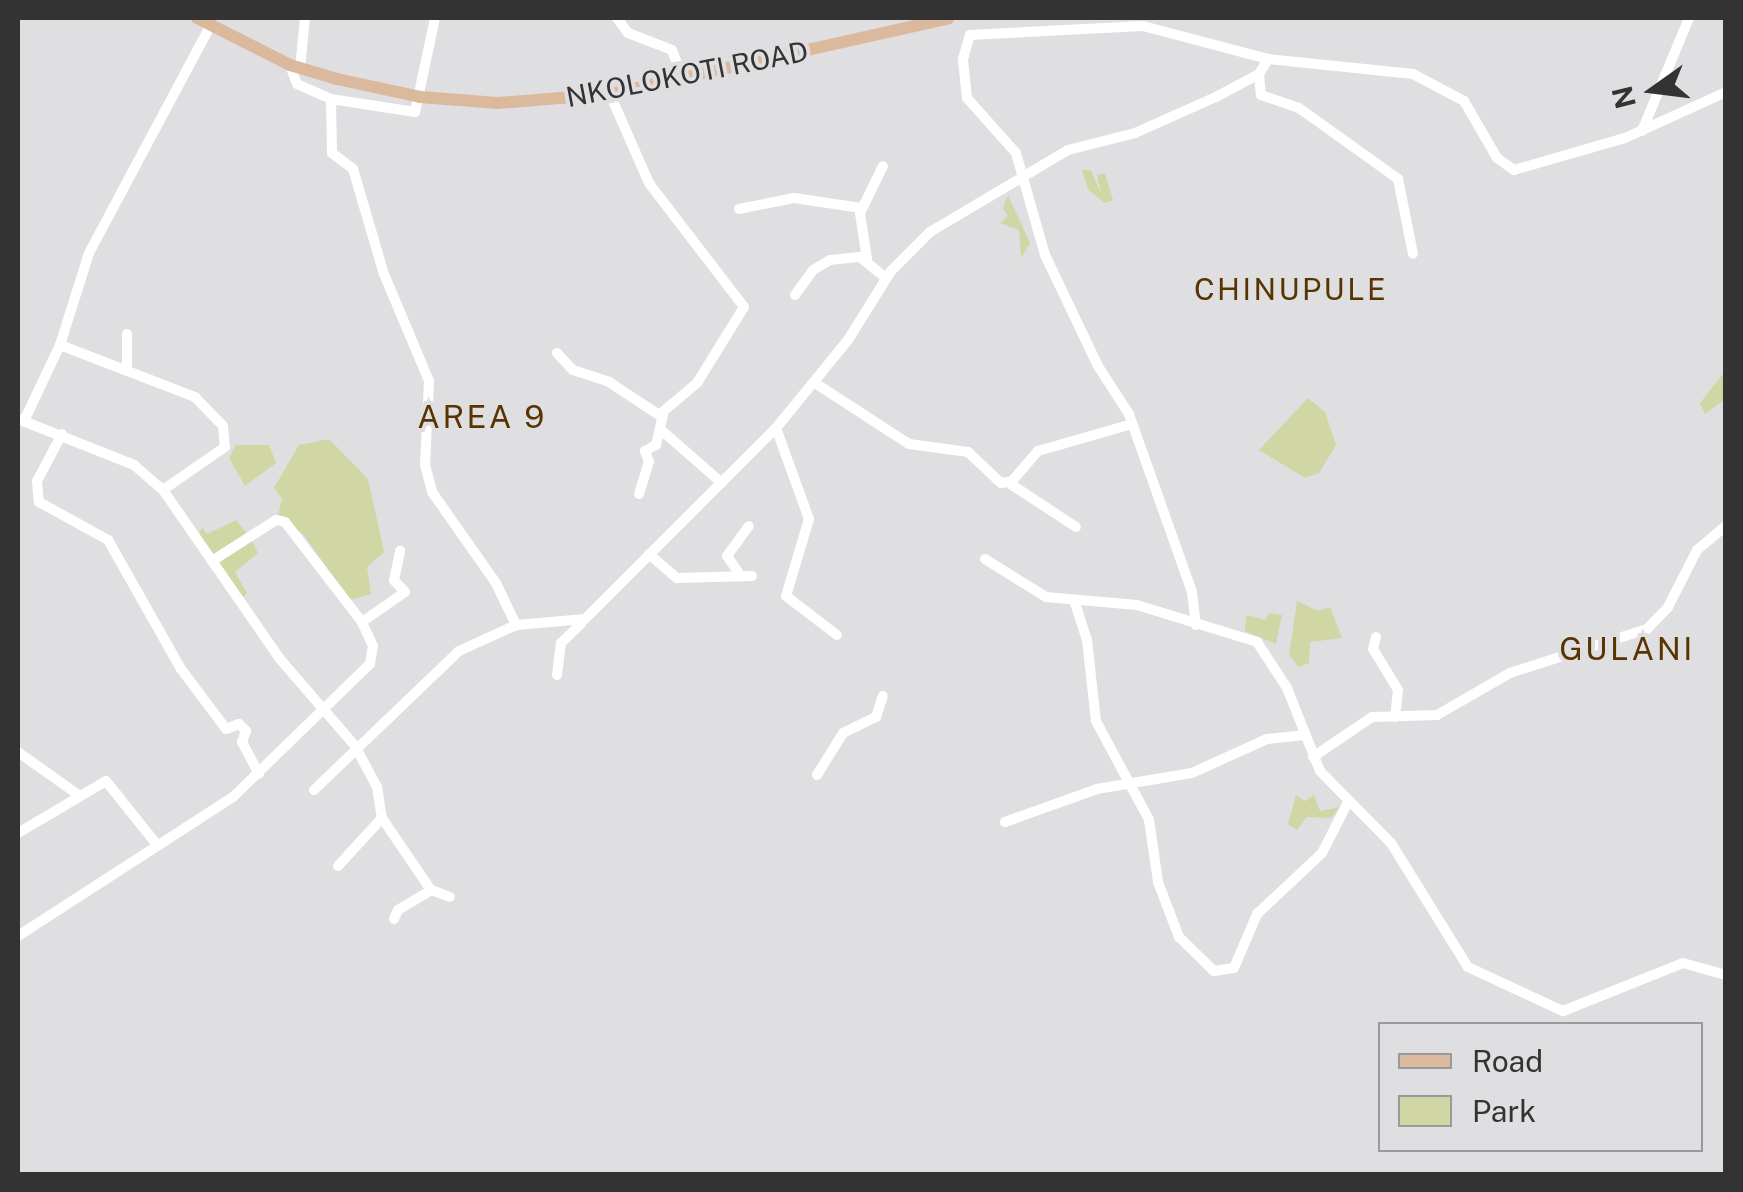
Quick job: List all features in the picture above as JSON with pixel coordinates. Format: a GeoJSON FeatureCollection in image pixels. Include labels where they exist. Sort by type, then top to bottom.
{"type":"FeatureCollection","features":[{"type":"Feature","properties":{"kind":"main road","name":"NKOLOKOTI ROAD"},"geometry":{"type":"LineString","coordinates":[[198,18],[295,66],[420,97],[498,103],[610,94],[949,18]]}},
{"type":"Feature","properties":{"kind":"street"},"geometry":{"type":"LineString","coordinates":[[305,18],[295,66],[297,84],[331,99],[412,113],[420,97],[435,18]]}},
{"type":"Feature","properties":{"kind":"street"},"geometry":{"type":"LineString","coordinates":[[616,18],[628,34],[672,50],[683,78]]}},
{"type":"Feature","properties":{"kind":"street"},"geometry":{"type":"LineString","coordinates":[[1000,18],[1002,30]]}},
{"type":"Feature","properties":{"kind":"street"},"geometry":{"type":"LineString","coordinates":[[1642,132],[1688,18]]}},
{"type":"Feature","properties":{"kind":"street"},"geometry":{"type":"LineString","coordinates":[[1196,625],[1192,592],[1132,424],[1044,255],[1016,153],[964,90],[966,40],[1002,30],[1072,22],[1174,30],[1268,60],[1365,65],[1436,83],[1464,101],[1497,158],[1514,170],[1642,132],[1726,92]]}},
{"type":"Feature","properties":{"kind":"street"},"geometry":{"type":"LineString","coordinates":[[210,26],[89,254],[60,345],[21,420],[134,465],[163,490],[323,711],[356,746],[377,787],[382,818],[430,890],[450,898]]}},
{"type":"Feature","properties":{"kind":"street"},"geometry":{"type":"LineString","coordinates":[[556,675],[561,642],[776,428],[815,383],[886,278],[953,215],[1023,181],[1068,150],[1135,133],[1259,74],[1268,60]]}},
{"type":"Feature","properties":{"kind":"street"},"geometry":{"type":"LineString","coordinates":[[1259,74],[1261,96],[1299,108],[1398,179],[1413,254]]}},
{"type":"Feature","properties":{"kind":"street"},"geometry":{"type":"LineString","coordinates":[[610,94],[649,183],[744,303],[715,358],[663,414],[656,445],[645,451],[649,462],[639,494]]}},
{"type":"Feature","properties":{"kind":"street"},"geometry":{"type":"LineString","coordinates":[[331,99],[332,153],[353,170],[379,260],[429,380],[425,465],[432,492],[496,583],[516,625]]}},
{"type":"Feature","properties":{"kind":"street"},"geometry":{"type":"LineString","coordinates":[[882,166],[861,208],[868,260],[886,278]]}},
{"type":"Feature","properties":{"kind":"street"},"geometry":{"type":"LineString","coordinates":[[738,209],[794,198],[861,208]]}},
{"type":"Feature","properties":{"kind":"street"},"geometry":{"type":"LineString","coordinates":[[795,295],[820,264],[868,260]]}},
{"type":"Feature","properties":{"kind":"street"},"geometry":{"type":"LineString","coordinates":[[126,334],[127,370]]}},
{"type":"Feature","properties":{"kind":"street"},"geometry":{"type":"LineString","coordinates":[[60,345],[195,397],[227,438],[216,454],[163,490]]}},
{"type":"Feature","properties":{"kind":"street"},"geometry":{"type":"LineString","coordinates":[[557,353],[572,370],[663,414]]}},
{"type":"Feature","properties":{"kind":"street"},"geometry":{"type":"LineString","coordinates":[[815,383],[909,444],[968,452],[1076,527]]}},
{"type":"Feature","properties":{"kind":"street"},"geometry":{"type":"LineString","coordinates":[[1009,483],[1038,451],[1132,424]]}},
{"type":"Feature","properties":{"kind":"street"},"geometry":{"type":"LineString","coordinates":[[776,428],[809,519],[786,596],[837,635]]}},
{"type":"Feature","properties":{"kind":"street"},"geometry":{"type":"LineString","coordinates":[[660,429],[722,483]]}},
{"type":"Feature","properties":{"kind":"street"},"geometry":{"type":"LineString","coordinates":[[62,434],[37,481],[39,502],[108,540],[181,670],[226,730],[239,724],[246,732],[242,742],[260,774]]}},
{"type":"Feature","properties":{"kind":"street"},"geometry":{"type":"LineString","coordinates":[[18,936],[158,846],[260,774],[373,659],[362,622],[284,522],[276,520],[212,561]]}},
{"type":"Feature","properties":{"kind":"street"},"geometry":{"type":"LineString","coordinates":[[649,554],[677,578],[746,576],[727,556],[749,526]]}},
{"type":"Feature","properties":{"kind":"street"},"geometry":{"type":"LineString","coordinates":[[1312,757],[1368,718],[1445,712],[1510,674],[1647,629],[1668,607],[1697,550],[1726,526]]}},
{"type":"Feature","properties":{"kind":"street"},"geometry":{"type":"LineString","coordinates":[[362,622],[405,592],[394,580],[400,551]]}},
{"type":"Feature","properties":{"kind":"street"},"geometry":{"type":"LineString","coordinates":[[985,558],[1046,597],[1137,606],[1244,635],[1262,647],[1287,688],[1312,757],[1347,804],[1396,850],[1468,967],[1563,1012],[1683,963],[1726,976]]}},
{"type":"Feature","properties":{"kind":"street"},"geometry":{"type":"LineString","coordinates":[[1074,600],[1087,640],[1096,721],[1149,820],[1158,882],[1179,937],[1217,972],[1234,968],[1256,914],[1322,853],[1347,804]]}},
{"type":"Feature","properties":{"kind":"street"},"geometry":{"type":"LineString","coordinates":[[314,790],[458,651],[516,625],[585,620]]}},
{"type":"Feature","properties":{"kind":"street"},"geometry":{"type":"LineString","coordinates":[[1376,637],[1377,658],[1398,690],[1394,716]]}},
{"type":"Feature","properties":{"kind":"street"},"geometry":{"type":"LineString","coordinates":[[817,775],[843,733],[876,717],[883,696]]}},
{"type":"Feature","properties":{"kind":"street"},"geometry":{"type":"LineString","coordinates":[[1005,822],[1132,784],[1192,773],[1266,739],[1304,736]]}},
{"type":"Feature","properties":{"kind":"street"},"geometry":{"type":"LineString","coordinates":[[18,752],[80,796]]}},
{"type":"Feature","properties":{"kind":"street"},"geometry":{"type":"LineString","coordinates":[[18,833],[100,782],[112,784],[158,846]]}},
{"type":"Feature","properties":{"kind":"street"},"geometry":{"type":"LineString","coordinates":[[338,866],[382,818]]}},
{"type":"Feature","properties":{"kind":"street"},"geometry":{"type":"LineString","coordinates":[[394,919],[398,910],[430,890]]}},
{"type":"Feature","properties":{"kind":"green space"},"geometry":{"type":"Polygon","coordinates":[[[1082,170],[1091,170],[1101,194],[1097,175],[1105,173],[1113,200],[1105,203],[1088,190],[1082,170]]]}},
{"type":"Feature","properties":{"kind":"green space"},"geometry":{"type":"Polygon","coordinates":[[[1008,195],[1030,243],[1021,258],[1019,230],[1000,223],[1008,216],[1003,208],[1008,195]]]}},
{"type":"Feature","properties":{"kind":"green space"},"geometry":{"type":"Polygon","coordinates":[[[1725,371],[1724,400],[1705,414],[1700,403],[1725,371]]]}},
{"type":"Feature","properties":{"kind":"green space"},"geometry":{"type":"Polygon","coordinates":[[[1308,398],[1325,412],[1336,445],[1319,473],[1305,478],[1259,450],[1308,398]]]}},
{"type":"Feature","properties":{"kind":"green space"},"geometry":{"type":"Polygon","coordinates":[[[329,439],[368,479],[384,552],[367,567],[371,594],[350,600],[303,534],[278,516],[282,499],[274,488],[299,445],[329,439]]]}},
{"type":"Feature","properties":{"kind":"green space"},"geometry":{"type":"Polygon","coordinates":[[[236,445],[269,445],[276,463],[245,486],[229,458],[236,445]]]}},
{"type":"Feature","properties":{"kind":"green space"},"geometry":{"type":"Polygon","coordinates":[[[236,520],[247,534],[213,557],[199,536],[202,527],[207,534],[236,520]]]}},
{"type":"Feature","properties":{"kind":"green space"},"geometry":{"type":"Polygon","coordinates":[[[251,539],[258,553],[235,572],[247,593],[242,599],[217,562],[251,539]]]}},
{"type":"Feature","properties":{"kind":"green space"},"geometry":{"type":"Polygon","coordinates":[[[1297,601],[1318,611],[1330,607],[1342,638],[1310,642],[1309,663],[1299,667],[1289,655],[1297,601]]]}},
{"type":"Feature","properties":{"kind":"green space"},"geometry":{"type":"Polygon","coordinates":[[[1269,613],[1282,615],[1276,644],[1245,631],[1246,615],[1265,620],[1269,613]]]}},
{"type":"Feature","properties":{"kind":"green space"},"geometry":{"type":"Polygon","coordinates":[[[1296,795],[1305,801],[1314,795],[1320,811],[1340,807],[1331,818],[1307,817],[1297,830],[1288,824],[1296,795]]]}},
{"type":"Feature","properties":{"kind":"district","name":"CHINUPULE"},"geometry":{"type":"Point","coordinates":[1291,289]}},
{"type":"Feature","properties":{"kind":"district","name":"AREA 9"},"geometry":{"type":"Point","coordinates":[482,417]}},
{"type":"Feature","properties":{"kind":"district","name":"GULANI"},"geometry":{"type":"Point","coordinates":[1627,649]}}]}
